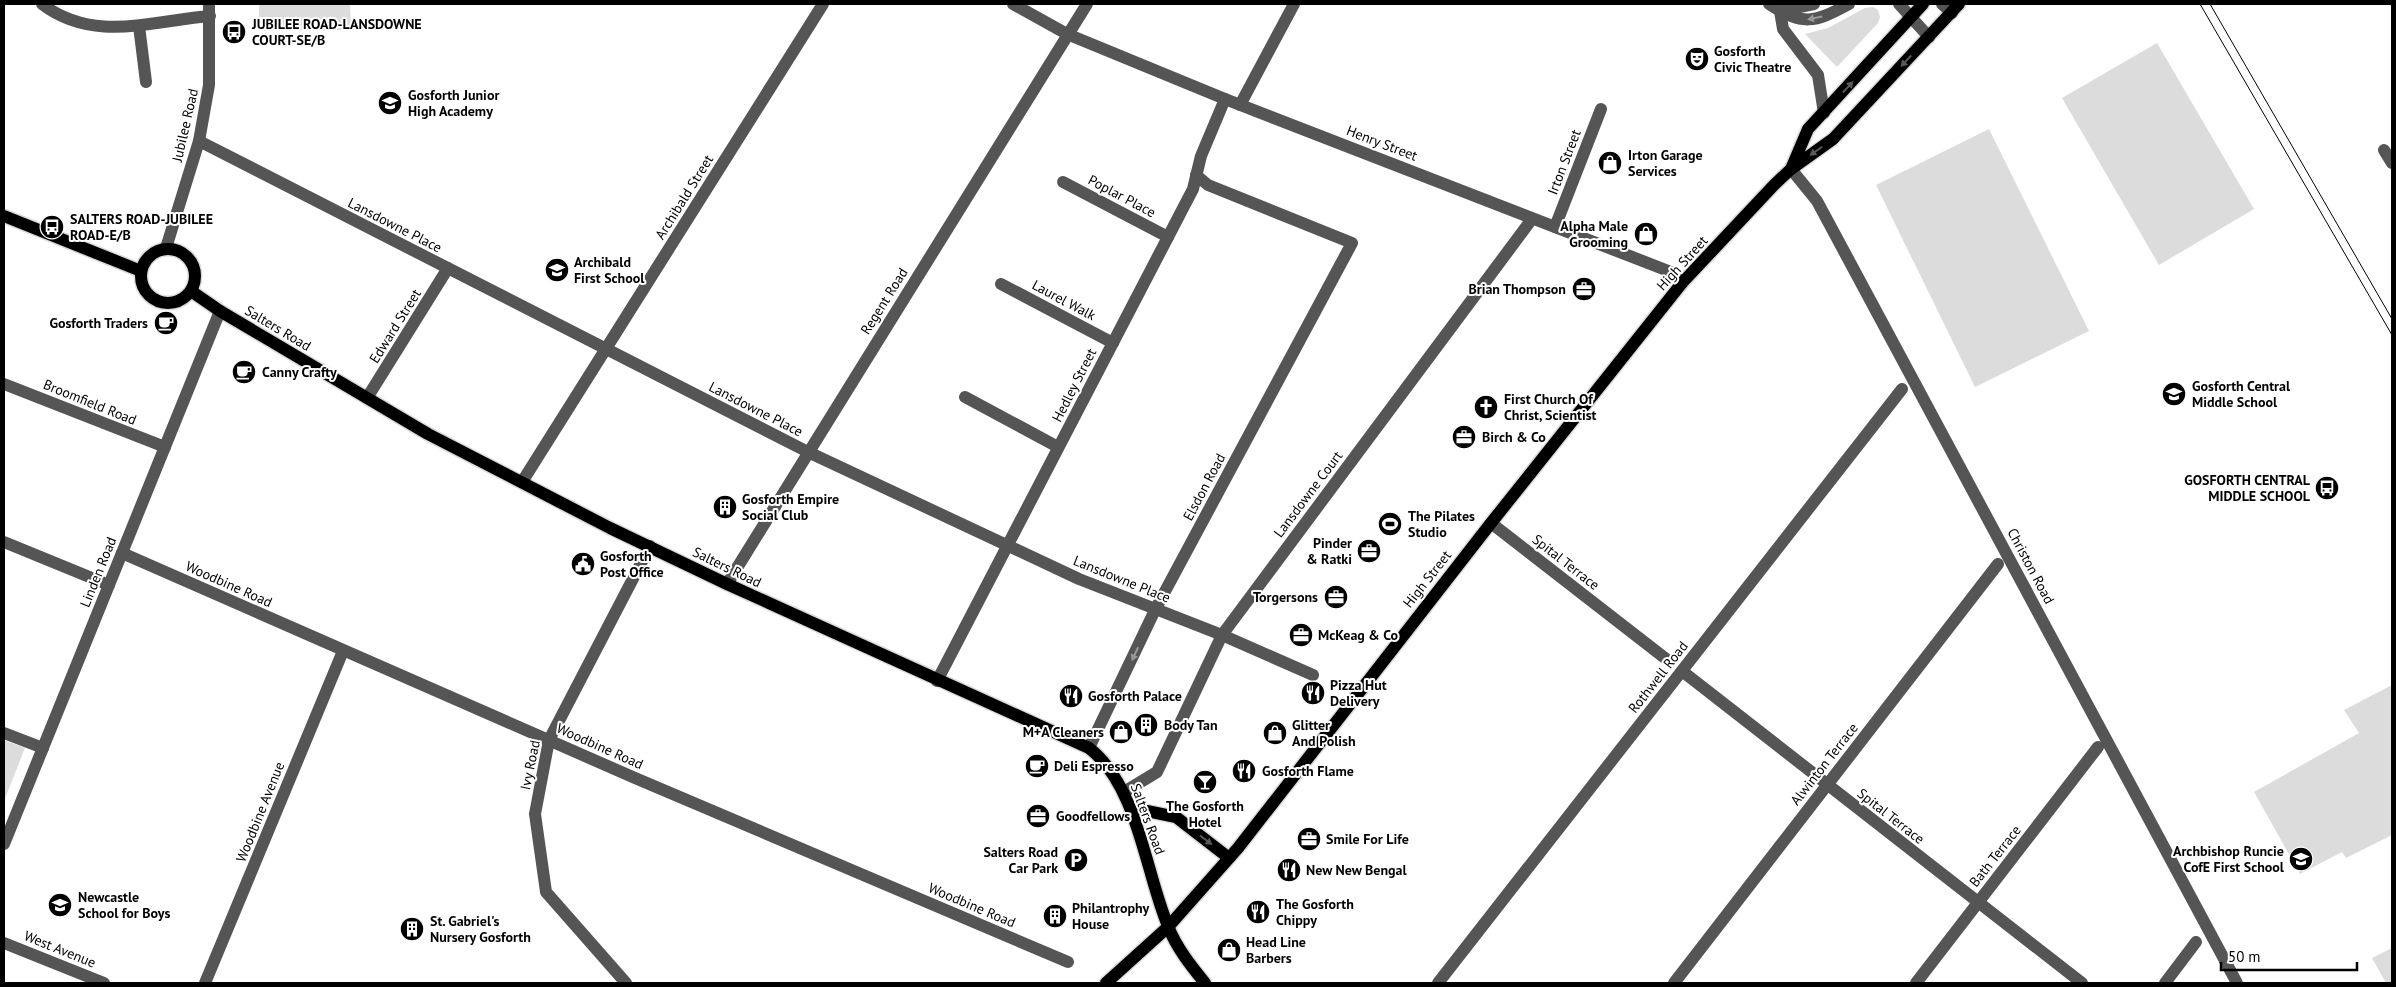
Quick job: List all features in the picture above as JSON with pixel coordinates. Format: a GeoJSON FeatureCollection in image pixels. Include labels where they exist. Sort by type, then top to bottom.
{"type":"FeatureCollection","features":[{"type":"Feature","properties":{"kind":"main road","name":"High Street"},"geometry":{"type":"LineString","coordinates":[[1791,169],[1808,129],[1923,4]]}},
{"type":"Feature","properties":{"kind":"main road","name":"High Street"},"geometry":{"type":"LineString","coordinates":[[1106,983],[1168,927],[1229,858],[1491,523],[1682,283],[1791,169],[1832,139],[1930,36],[1951,7]]}},
{"type":"Feature","properties":{"kind":"main road"},"geometry":{"type":"LineString","coordinates":[[4,216],[141,270]]}},
{"type":"Feature","properties":{"kind":"main road"},"geometry":{"type":"LineString","coordinates":[[166,248],[175,249],[191,260],[196,277],[191,291],[184,298],[175,302],[164,303],[156,300],[145,291],[141,270],[152,254],[166,248]]}},
{"type":"Feature","properties":{"kind":"main road","name":"Salters Road"},"geometry":{"type":"LineString","coordinates":[[191,291],[220,311],[428,434],[522,482],[726,584],[937,681],[1089,748],[1105,762],[1124,792],[1168,927],[1186,960],[1205,983]]}},
{"type":"Feature","properties":{"kind":"main road"},"geometry":{"type":"LineString","coordinates":[[1131,813],[1147,811],[1176,817],[1229,858]]}},
{"type":"Feature","properties":{"kind":"street"},"geometry":{"type":"LineString","coordinates":[[42,4],[59,17],[94,27],[139,26],[177,19],[210,10]]}},
{"type":"Feature","properties":{"kind":"street","name":"Archibald Street"},"geometry":{"type":"LineString","coordinates":[[522,482],[824,4]]}},
{"type":"Feature","properties":{"kind":"street","name":"Henry Street"},"geometry":{"type":"LineString","coordinates":[[1013,4],[1067,34],[1240,105],[1671,272],[1682,283]]}},
{"type":"Feature","properties":{"kind":"street","name":"Regent Road"},"geometry":{"type":"LineString","coordinates":[[726,584],[1087,4]]}},
{"type":"Feature","properties":{"kind":"street"},"geometry":{"type":"LineString","coordinates":[[1240,105],[1294,4]]}},
{"type":"Feature","properties":{"kind":"street"},"geometry":{"type":"LineString","coordinates":[[1775,7],[1814,4]]}},
{"type":"Feature","properties":{"kind":"street"},"geometry":{"type":"LineString","coordinates":[[1775,7],[1800,20],[1811,20],[1849,4]]}},
{"type":"Feature","properties":{"kind":"street"},"geometry":{"type":"LineString","coordinates":[[1900,4],[1911,18],[1930,36]]}},
{"type":"Feature","properties":{"kind":"street"},"geometry":{"type":"LineString","coordinates":[[1775,7],[1783,28],[1818,75],[1824,113]]}},
{"type":"Feature","properties":{"kind":"street","name":"Jubilee Road"},"geometry":{"type":"LineString","coordinates":[[166,248],[199,141],[209,85],[210,10]]}},
{"type":"Feature","properties":{"kind":"street"},"geometry":{"type":"LineString","coordinates":[[139,26],[146,82]]}},
{"type":"Feature","properties":{"kind":"street","name":"Hedley Street"},"geometry":{"type":"LineString","coordinates":[[937,681],[1193,188],[1201,156],[1225,99]]}},
{"type":"Feature","properties":{"kind":"street","name":"Irton Street"},"geometry":{"type":"LineString","coordinates":[[1555,227],[1601,108]]}},
{"type":"Feature","properties":{"kind":"street","name":"Lansdowne Place"},"geometry":{"type":"LineString","coordinates":[[199,141],[808,452],[1007,546],[1155,610],[1222,635],[1313,675]]}},
{"type":"Feature","properties":{"kind":"street"},"geometry":{"type":"LineString","coordinates":[[2384,150],[2392,163]]}},
{"type":"Feature","properties":{"kind":"street","name":"Christon Road"},"geometry":{"type":"LineString","coordinates":[[1791,169],[1817,201],[2237,983]]}},
{"type":"Feature","properties":{"kind":"street","name":"Elsdon Road"},"geometry":{"type":"LineString","coordinates":[[1089,748],[1155,610],[1352,244],[1208,185],[1196,175]]}},
{"type":"Feature","properties":{"kind":"street","name":"Poplar Place"},"geometry":{"type":"LineString","coordinates":[[1063,182],[1168,237]]}},
{"type":"Feature","properties":{"kind":"street","name":"Lansdowne Court"},"geometry":{"type":"LineString","coordinates":[[1124,792],[1157,772],[1222,635],[1532,218]]}},
{"type":"Feature","properties":{"kind":"street","name":"Edward Street"},"geometry":{"type":"LineString","coordinates":[[367,398],[448,268]]}},
{"type":"Feature","properties":{"kind":"street","name":"Laurel Walk"},"geometry":{"type":"LineString","coordinates":[[1001,284],[1113,343]]}},
{"type":"Feature","properties":{"kind":"street","name":"Linden Road"},"geometry":{"type":"LineString","coordinates":[[4,844],[220,311]]}},
{"type":"Feature","properties":{"kind":"street","name":"Broomfield Road"},"geometry":{"type":"LineString","coordinates":[[4,384],[165,447]]}},
{"type":"Feature","properties":{"kind":"street","name":"Rothwell Road"},"geometry":{"type":"LineString","coordinates":[[1438,983],[1902,389]]}},
{"type":"Feature","properties":{"kind":"street"},"geometry":{"type":"LineString","coordinates":[[965,397],[1058,447]]}},
{"type":"Feature","properties":{"kind":"street","name":"Spital Terrace"},"geometry":{"type":"LineString","coordinates":[[1491,523],[1670,662]]}},
{"type":"Feature","properties":{"kind":"street"},"geometry":{"type":"LineString","coordinates":[[4,542],[109,584]]}},
{"type":"Feature","properties":{"kind":"street","name":"Ivy Road"},"geometry":{"type":"LineString","coordinates":[[626,983],[546,892],[535,814],[550,740],[650,546]]}},
{"type":"Feature","properties":{"kind":"street","name":"Woodbine Road"},"geometry":{"type":"LineString","coordinates":[[122,553],[343,651],[1068,962]]}},
{"type":"Feature","properties":{"kind":"street","name":"Alwinton Terrace"},"geometry":{"type":"LineString","coordinates":[[1674,983],[1998,564]]}},
{"type":"Feature","properties":{"kind":"street","name":"Woodbine Avenue"},"geometry":{"type":"LineString","coordinates":[[205,983],[343,651]]}},
{"type":"Feature","properties":{"kind":"street","name":"Spital Terrace"},"geometry":{"type":"LineString","coordinates":[[1682,671],[2082,983]]}},
{"type":"Feature","properties":{"kind":"street"},"geometry":{"type":"LineString","coordinates":[[4,733],[42,748]]}},
{"type":"Feature","properties":{"kind":"street","name":"Bath Terrace"},"geometry":{"type":"LineString","coordinates":[[1916,983],[2098,747]]}},
{"type":"Feature","properties":{"kind":"street","name":"West Avenue"},"geometry":{"type":"LineString","coordinates":[[4,942],[104,983]]}},
{"type":"Feature","properties":{"kind":"street"},"geometry":{"type":"LineString","coordinates":[[2165,983],[2196,942]]}},
{"type":"Feature","properties":{"kind":"shaded area"},"geometry":{"type":"Polygon","coordinates":[[[259,4],[350,4],[351,30],[259,31],[259,4]]]}},
{"type":"Feature","properties":{"kind":"shaded area"},"geometry":{"type":"Polygon","coordinates":[[[1873,7],[1878,10],[1880,17],[1878,23],[1837,67],[1805,34],[1828,28],[1865,8],[1873,7]]]}},
{"type":"Feature","properties":{"kind":"shaded area"},"geometry":{"type":"Polygon","coordinates":[[[2157,43],[2254,209],[2159,265],[2062,98],[2157,43]]]}},
{"type":"Feature","properties":{"kind":"shaded area"},"geometry":{"type":"Polygon","coordinates":[[[1989,129],[2089,331],[1975,387],[1876,185],[1989,129]]]}},
{"type":"Feature","properties":{"kind":"shaded area"},"geometry":{"type":"Polygon","coordinates":[[[2392,685],[2392,835],[2346,858],[2342,852],[2300,874],[2254,792],[2359,733],[2344,710],[2392,685]]]}},
{"type":"Feature","properties":{"kind":"shaded area"},"geometry":{"type":"Polygon","coordinates":[[[4,740],[25,748],[4,801],[4,740]]]}},
{"type":"Feature","properties":{"kind":"shaded area"},"geometry":{"type":"Polygon","coordinates":[[[2392,948],[2392,983],[2386,983],[2372,958],[2392,948]]]}},
{"type":"Feature","properties":{"kind":"tram line"},"geometry":{"type":"LineString","coordinates":[[2200,4],[2392,335]]}},
{"type":"Feature","properties":{"kind":"tram line"},"geometry":{"type":"LineString","coordinates":[[2210,4],[2392,319]]}},
{"type":"Feature","properties":{"kind":"place","name":"JUBILEE ROAD-LANSDOWNE COURT-SE/B"},"geometry":{"type":"Point","coordinates":[234,32]}},
{"type":"Feature","properties":{"kind":"place","name":"Gosforth Civic Theatre"},"geometry":{"type":"Point","coordinates":[1697,59]}},
{"type":"Feature","properties":{"kind":"place","name":"Gosforth Junior High Academy"},"geometry":{"type":"Point","coordinates":[390,103]}},
{"type":"Feature","properties":{"kind":"place","name":"Irton Garage Services"},"geometry":{"type":"Point","coordinates":[1610,163]}},
{"type":"Feature","properties":{"kind":"place","name":"SALTERS ROAD-JUBILEE ROAD-E/B"},"geometry":{"type":"Point","coordinates":[52,227]}},
{"type":"Feature","properties":{"kind":"place","name":"Alpha Male Grooming"},"geometry":{"type":"Point","coordinates":[1646,234]}},
{"type":"Feature","properties":{"kind":"place","name":"Archibald First School"},"geometry":{"type":"Point","coordinates":[557,270]}},
{"type":"Feature","properties":{"kind":"place","name":"Brian Thompson"},"geometry":{"type":"Point","coordinates":[1584,289]}},
{"type":"Feature","properties":{"kind":"place","name":"Gosforth Traders"},"geometry":{"type":"Point","coordinates":[166,323]}},
{"type":"Feature","properties":{"kind":"place","name":"Canny Crafty"},"geometry":{"type":"Point","coordinates":[244,372]}},
{"type":"Feature","properties":{"kind":"place","name":"Gosforth Central Middle School"},"geometry":{"type":"Point","coordinates":[2174,394]}},
{"type":"Feature","properties":{"kind":"place","name":"First Church Of Christ, Scientist"},"geometry":{"type":"Point","coordinates":[1486,407]}},
{"type":"Feature","properties":{"kind":"place","name":"Birch & Co"},"geometry":{"type":"Point","coordinates":[1464,437]}},
{"type":"Feature","properties":{"kind":"place","name":"GOSFORTH CENTRAL MIDDLE SCHOOL"},"geometry":{"type":"Point","coordinates":[2327,488]}},
{"type":"Feature","properties":{"kind":"place","name":"Gosforth Empire Social Club"},"geometry":{"type":"Point","coordinates":[725,507]}},
{"type":"Feature","properties":{"kind":"place","name":"The Pilates Studio"},"geometry":{"type":"Point","coordinates":[1390,524]}},
{"type":"Feature","properties":{"kind":"place","name":"Pinder & Ratki"},"geometry":{"type":"Point","coordinates":[1369,551]}},
{"type":"Feature","properties":{"kind":"place","name":"Gosforth Post Office"},"geometry":{"type":"Point","coordinates":[583,564]}},
{"type":"Feature","properties":{"kind":"place","name":"Torgersons"},"geometry":{"type":"Point","coordinates":[1336,597]}},
{"type":"Feature","properties":{"kind":"place","name":"McKeag & Co"},"geometry":{"type":"Point","coordinates":[1301,635]}},
{"type":"Feature","properties":{"kind":"place","name":"Pizza Hut Delivery"},"geometry":{"type":"Point","coordinates":[1313,693]}},
{"type":"Feature","properties":{"kind":"place","name":"Gosforth Palace"},"geometry":{"type":"Point","coordinates":[1071,696]}},
{"type":"Feature","properties":{"kind":"place","name":"Body Tan"},"geometry":{"type":"Point","coordinates":[1146,725]}},
{"type":"Feature","properties":{"kind":"place","name":"M+A Cleaners"},"geometry":{"type":"Point","coordinates":[1121,732]}},
{"type":"Feature","properties":{"kind":"place","name":"Glitter And Polish"},"geometry":{"type":"Point","coordinates":[1275,733]}},
{"type":"Feature","properties":{"kind":"place","name":"Deli Espresso"},"geometry":{"type":"Point","coordinates":[1037,766]}},
{"type":"Feature","properties":{"kind":"place","name":"Gosforth Flame"},"geometry":{"type":"Point","coordinates":[1244,771]}},
{"type":"Feature","properties":{"kind":"place","name":"The Gosforth Hotel"},"geometry":{"type":"Point","coordinates":[1205,782]}},
{"type":"Feature","properties":{"kind":"place","name":"Goodfellows"},"geometry":{"type":"Point","coordinates":[1038,816]}},
{"type":"Feature","properties":{"kind":"place","name":"Smile For Life"},"geometry":{"type":"Point","coordinates":[1309,839]}},
{"type":"Feature","properties":{"kind":"place","name":"Archbishop Runcie CofE First School"},"geometry":{"type":"Point","coordinates":[2301,859]}},
{"type":"Feature","properties":{"kind":"place","name":"Salters Road Car Park"},"geometry":{"type":"Point","coordinates":[1076,860]}},
{"type":"Feature","properties":{"kind":"place","name":"New New Bengal"},"geometry":{"type":"Point","coordinates":[1289,870]}},
{"type":"Feature","properties":{"kind":"place","name":"Newcastle School for Boys"},"geometry":{"type":"Point","coordinates":[60,905]}},
{"type":"Feature","properties":{"kind":"place","name":"The Gosforth Chippy"},"geometry":{"type":"Point","coordinates":[1258,912]}},
{"type":"Feature","properties":{"kind":"place","name":"Philantrophy House"},"geometry":{"type":"Point","coordinates":[1055,916]}},
{"type":"Feature","properties":{"kind":"place","name":"St. Gabriel's Nursery Gosforth"},"geometry":{"type":"Point","coordinates":[412,929]}},
{"type":"Feature","properties":{"kind":"place","name":"Head Line Barbers"},"geometry":{"type":"Point","coordinates":[1229,950]}}]}
